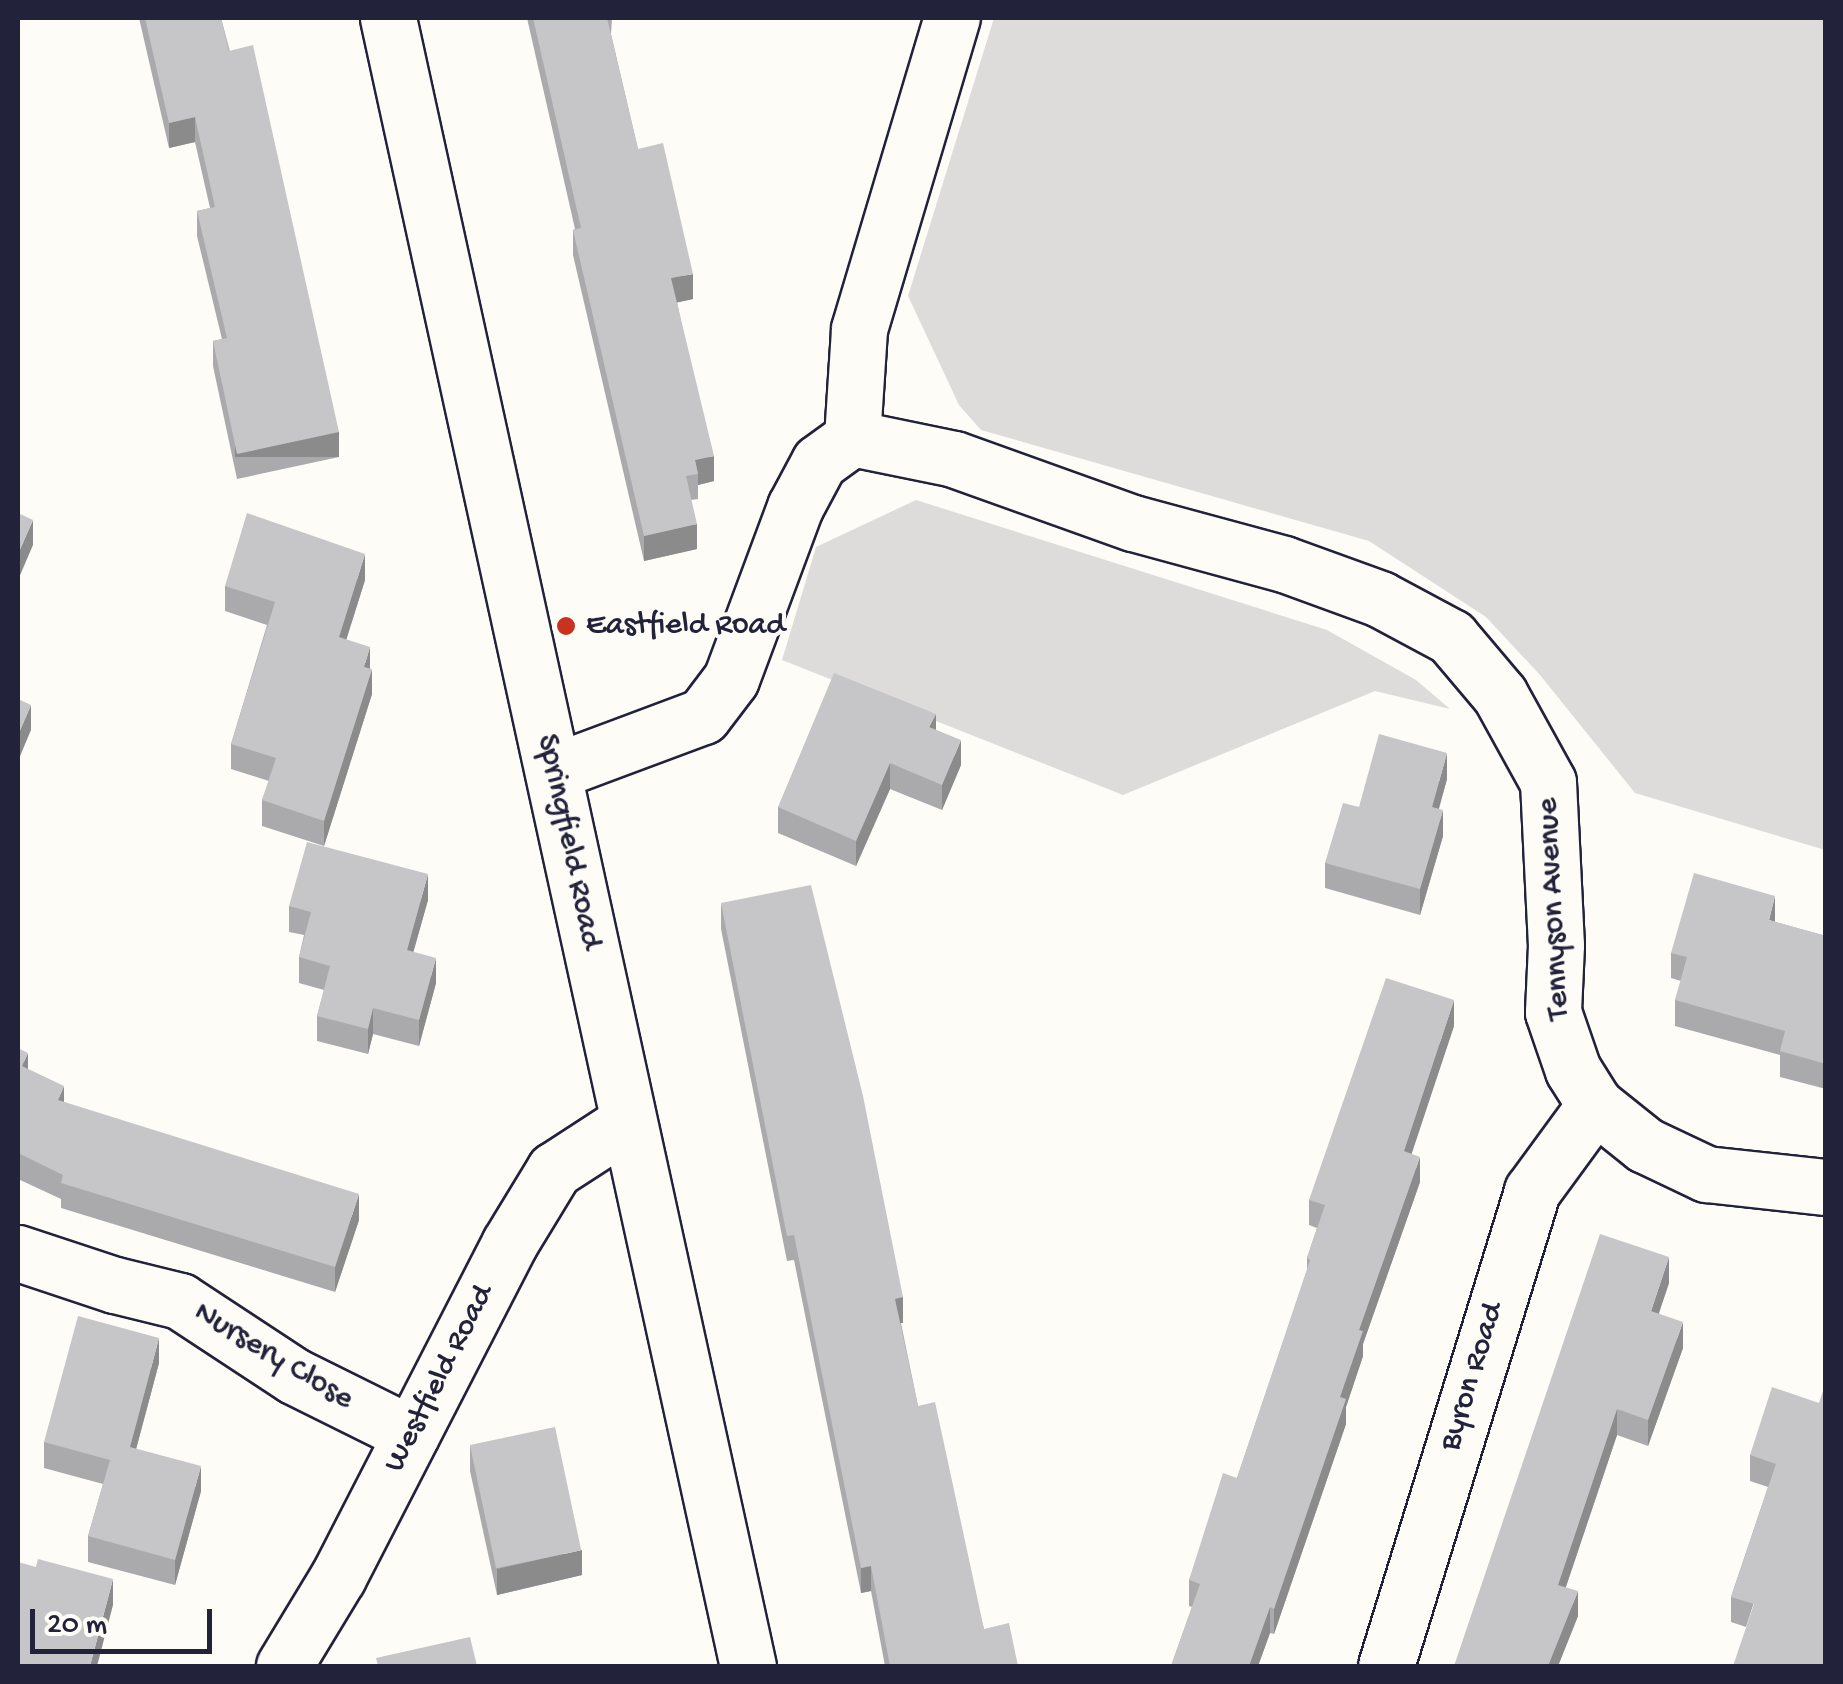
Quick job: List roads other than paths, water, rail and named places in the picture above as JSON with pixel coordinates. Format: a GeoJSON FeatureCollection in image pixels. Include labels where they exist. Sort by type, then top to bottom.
{"type":"FeatureCollection","features":[{"type":"Feature","properties":{"kind":"street","name":"Springfield Road"},"geometry":{"type":"LineString","coordinates":[[388,18],[748,1666]]}},
{"type":"Feature","properties":{"kind":"street"},"geometry":{"type":"LineString","coordinates":[[553,772],[703,716],[731,679],[795,507],[819,462],[852,438],[860,329],[952,18]]}},
{"type":"Feature","properties":{"kind":"street","name":"Tennyson Avenue"},"geometry":{"type":"LineString","coordinates":[[852,438],[954,459],[1134,523],[1284,564],[1380,599],[1451,637],[1500,695],[1548,782],[1556,945],[1553,1012],[1573,1070],[1595,1105],[1645,1144],[1706,1174],[1826,1187]]}},
{"type":"Feature","properties":{"kind":"street","name":"Byron Road"},"geometry":{"type":"LineString","coordinates":[[1386,1666],[1532,1190],[1595,1105]]}},
{"type":"Feature","properties":{"kind":"street","name":"Westfield Road"},"geometry":{"type":"LineString","coordinates":[[284,1666],[338,1577],[510,1244],[554,1170],[628,1122]]}},
{"type":"Feature","properties":{"kind":"street","name":"Nursery Close"},"geometry":{"type":"LineString","coordinates":[[18,1253],[115,1286],[180,1301],[294,1376],[411,1434]]}},
{"type":"Feature","properties":{"kind":"place","name":"Eastfield Road"},"geometry":{"type":"Point","coordinates":[566,626]}}]}
